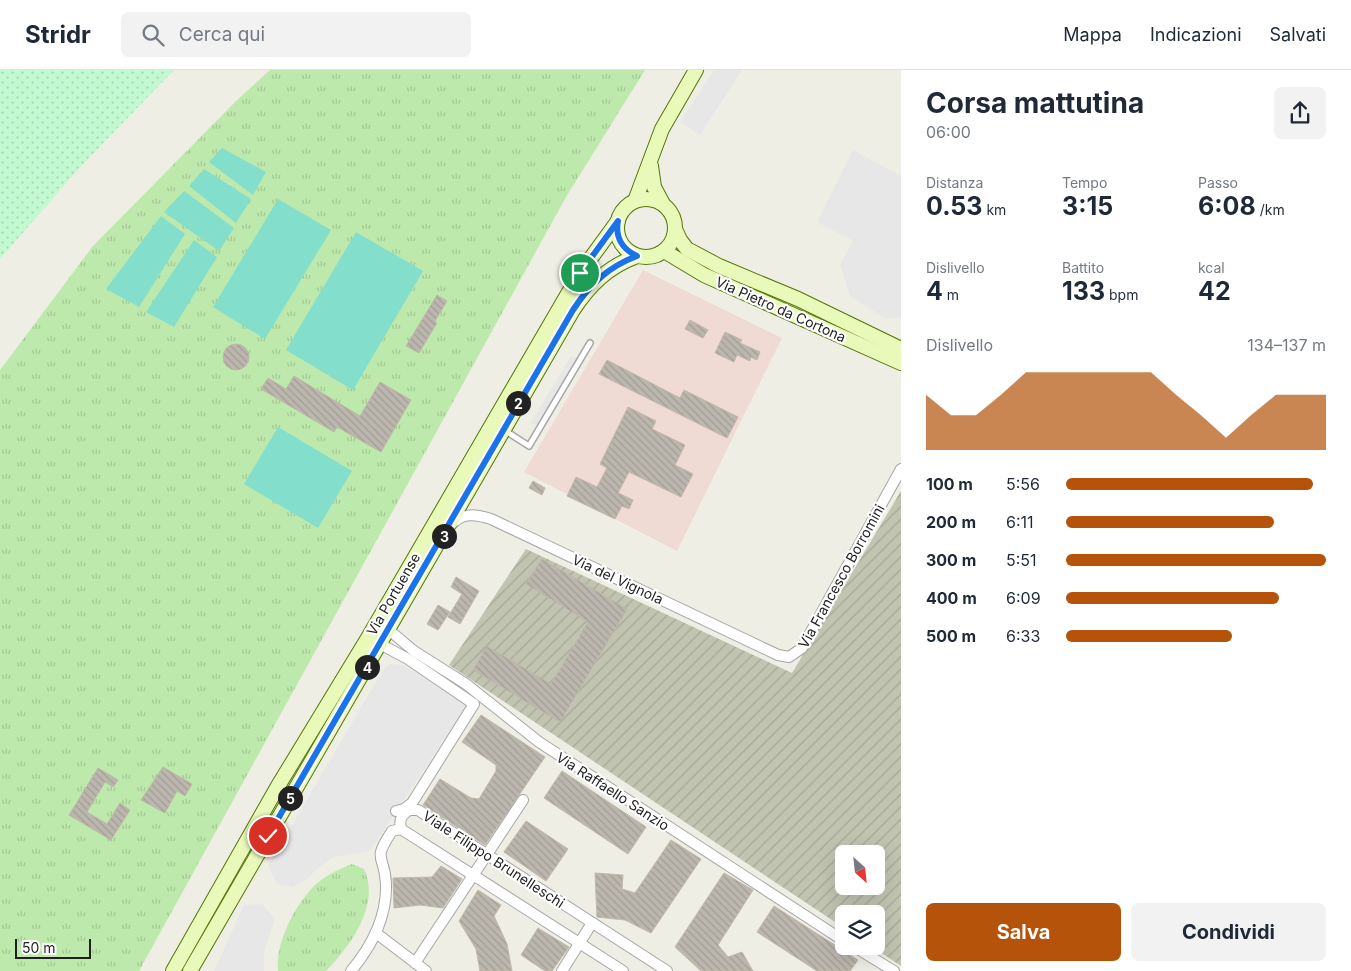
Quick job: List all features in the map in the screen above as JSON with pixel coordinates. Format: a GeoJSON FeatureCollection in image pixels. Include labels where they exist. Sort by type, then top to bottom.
{"type":"FeatureCollection","features":[{"type":"Feature","properties":{"kind":"street"},"geometry":{"type":"LineString","coordinates":[[635,201],[644,182],[662,129],[696,70]]}},
{"type":"Feature","properties":{"kind":"street"},"geometry":{"type":"LineString","coordinates":[[652,156],[654,187],[673,217],[675,229],[672,241],[664,251],[650,257],[637,256],[626,249],[620,242],[617,231],[618,221],[626,207],[635,201],[648,199],[663,204]]}},
{"type":"Feature","properties":{"kind":"street","name":"Via Portuense"},"geometry":{"type":"LineString","coordinates":[[172,971],[278,786],[368,638],[580,273],[618,221]]}},
{"type":"Feature","properties":{"kind":"street","name":"Via Pietro da Cortona"},"geometry":{"type":"LineString","coordinates":[[675,229],[687,249],[718,266],[798,299],[901,349]]}},
{"type":"Feature","properties":{"kind":"street","name":"Via Pietro da Cortona"},"geometry":{"type":"LineString","coordinates":[[664,251],[704,274],[901,363]]}},
{"type":"Feature","properties":{"kind":"street","name":"Via Portuense"},"geometry":{"type":"LineString","coordinates":[[190,971],[389,630],[503,429],[584,294],[596,280],[617,264],[637,256]]}},
{"type":"Feature","properties":{"kind":"street","name":"Via Francesco Borromini"},"geometry":{"type":"LineString","coordinates":[[793,656],[802,648],[901,469]]}},
{"type":"Feature","properties":{"kind":"street","name":"Via del Vignola"},"geometry":{"type":"LineString","coordinates":[[446,530],[455,521],[467,515],[475,514],[491,519],[778,655],[793,656]]}},
{"type":"Feature","properties":{"kind":"street","name":"Via Raffaello Sanzio"},"geometry":{"type":"LineString","coordinates":[[389,630],[414,651],[466,684],[539,742],[835,935]]}},
{"type":"Feature","properties":{"kind":"street"},"geometry":{"type":"LineString","coordinates":[[380,644],[408,659],[474,704],[412,803],[404,809],[396,811]]}},
{"type":"Feature","properties":{"kind":"street"},"geometry":{"type":"LineString","coordinates":[[415,963],[523,800]]}},
{"type":"Feature","properties":{"kind":"street","name":"Viale Filippo Brunelleschi"},"geometry":{"type":"LineString","coordinates":[[623,971],[401,829],[400,822],[402,816],[409,810],[418,810],[667,971]]}},
{"type":"Feature","properties":{"kind":"street"},"geometry":{"type":"LineString","coordinates":[[351,971],[363,957],[376,933],[383,912],[386,883],[379,857],[381,848],[392,831],[401,829]]}},
{"type":"Feature","properties":{"kind":"street"},"geometry":{"type":"LineString","coordinates":[[562,971],[592,923]]}},
{"type":"Feature","properties":{"kind":"street"},"geometry":{"type":"LineString","coordinates":[[376,933],[426,971]]}},
{"type":"Feature","properties":{"kind":"street"},"geometry":{"type":"LineString","coordinates":[[868,955],[894,971]]}},
{"type":"Feature","properties":{"kind":"street"},"geometry":{"type":"LineString","coordinates":[[646,971],[652,962]]}},
{"type":"Feature","properties":{"kind":"lane"},"geometry":{"type":"LineString","coordinates":[[503,429],[529,446],[590,343]]}},
{"type":"Feature","properties":{"kind":"shaded area"},"geometry":{"type":"Polygon","coordinates":[[[714,70],[742,70],[700,135],[680,122],[714,70]]]}},
{"type":"Feature","properties":{"kind":"shaded area"},"geometry":{"type":"Polygon","coordinates":[[[222,148],[266,172],[253,195],[209,162],[222,148]]]}},
{"type":"Feature","properties":{"kind":"shaded area"},"geometry":{"type":"Polygon","coordinates":[[[853,150],[901,176],[901,317],[886,319],[850,296],[840,265],[853,241],[817,222],[853,150]]]}},
{"type":"Feature","properties":{"kind":"shaded area"},"geometry":{"type":"Polygon","coordinates":[[[204,169],[251,199],[236,223],[189,186],[204,169]]]}},
{"type":"Feature","properties":{"kind":"shaded area"},"geometry":{"type":"Polygon","coordinates":[[[184,191],[234,228],[219,251],[164,212],[184,191]]]}},
{"type":"Feature","properties":{"kind":"shaded area"},"geometry":{"type":"Polygon","coordinates":[[[278,199],[331,230],[265,339],[213,307],[278,199]]]}},
{"type":"Feature","properties":{"kind":"shaded area"},"geometry":{"type":"Polygon","coordinates":[[[161,216],[185,234],[139,307],[106,289],[161,216]]]}},
{"type":"Feature","properties":{"kind":"shaded area"},"geometry":{"type":"Polygon","coordinates":[[[356,232],[423,271],[353,390],[286,350],[356,232]]]}},
{"type":"Feature","properties":{"kind":"shaded area"},"geometry":{"type":"Polygon","coordinates":[[[194,240],[217,257],[174,327],[146,312],[194,240]]]}},
{"type":"Feature","properties":{"kind":"shaded area"},"geometry":{"type":"Polygon","coordinates":[[[643,270],[782,338],[677,551],[524,472],[643,270]]]}},
{"type":"Feature","properties":{"kind":"shaded area"},"geometry":{"type":"Polygon","coordinates":[[[571,356],[578,358],[538,424],[530,424],[571,356]]]}},
{"type":"Feature","properties":{"kind":"shaded area"},"geometry":{"type":"Polygon","coordinates":[[[278,427],[352,471],[318,528],[244,484],[278,427]]]}},
{"type":"Feature","properties":{"kind":"shaded area"},"geometry":{"type":"Polygon","coordinates":[[[901,491],[901,966],[884,955],[885,905],[835,905],[835,922],[449,665],[526,549],[792,673],[901,491]]]}},
{"type":"Feature","properties":{"kind":"shaded area"},"geometry":{"type":"Polygon","coordinates":[[[390,664],[403,665],[468,703],[370,851],[334,857],[320,866],[307,879],[293,887],[277,884],[268,866],[383,670],[390,664]]]}},
{"type":"Feature","properties":{"kind":"shaded area"},"geometry":{"type":"Polygon","coordinates":[[[262,904],[275,919],[264,952],[264,971],[214,971],[244,905],[262,904]]]}},
{"type":"Feature","properties":{"kind":"green space"},"geometry":{"type":"Polygon","coordinates":[[[0,70],[174,70],[82,165],[0,259],[0,70]]]}},
{"type":"Feature","properties":{"kind":"green space"},"geometry":{"type":"Polygon","coordinates":[[[270,70],[645,70],[566,197],[139,971],[0,971],[0,370],[93,246],[236,101],[270,70]]]}},
{"type":"Feature","properties":{"kind":"green space"},"geometry":{"type":"Polygon","coordinates":[[[352,864],[364,869],[369,897],[366,911],[353,937],[326,971],[278,971],[278,960],[283,936],[300,903],[319,881],[352,864]]]}},
{"type":"Feature","properties":{"kind":"building"},"geometry":{"type":"Polygon","coordinates":[[[437,295],[447,301],[435,321],[437,323],[419,353],[406,346],[437,295]]]}},
{"type":"Feature","properties":{"kind":"building"},"geometry":{"type":"Polygon","coordinates":[[[690,320],[708,330],[703,338],[685,329],[690,320]]]}},
{"type":"Feature","properties":{"kind":"building"},"geometry":{"type":"Polygon","coordinates":[[[725,332],[742,340],[740,343],[760,352],[757,360],[751,357],[750,361],[737,355],[734,362],[715,353],[725,332]]]}},
{"type":"Feature","properties":{"kind":"building"},"geometry":{"type":"Polygon","coordinates":[[[236,344],[245,348],[249,357],[245,366],[236,370],[227,366],[223,357],[227,348],[236,344]]]}},
{"type":"Feature","properties":{"kind":"building"},"geometry":{"type":"Polygon","coordinates":[[[607,360],[680,398],[684,390],[738,417],[727,438],[599,374],[607,360]]]}},
{"type":"Feature","properties":{"kind":"building"},"geometry":{"type":"Polygon","coordinates":[[[294,376],[360,416],[380,382],[411,400],[381,452],[337,427],[334,432],[261,389],[268,378],[286,389],[294,376]]]}},
{"type":"Feature","properties":{"kind":"building"},"geometry":{"type":"Polygon","coordinates":[[[628,407],[656,421],[652,429],[685,445],[675,465],[693,474],[681,497],[629,472],[618,493],[633,500],[629,509],[622,506],[615,519],[567,496],[576,477],[597,487],[607,468],[600,464],[628,407]]]}},
{"type":"Feature","properties":{"kind":"building"},"geometry":{"type":"Polygon","coordinates":[[[533,481],[545,488],[542,495],[529,488],[533,481]]]}},
{"type":"Feature","properties":{"kind":"building"},"geometry":{"type":"Polygon","coordinates":[[[542,559],[627,609],[560,722],[473,670],[487,646],[551,684],[588,622],[526,584],[542,559]]]}},
{"type":"Feature","properties":{"kind":"building"},"geometry":{"type":"Polygon","coordinates":[[[456,577],[479,591],[460,624],[448,617],[462,594],[451,587],[456,577]]]}},
{"type":"Feature","properties":{"kind":"building"},"geometry":{"type":"Polygon","coordinates":[[[438,605],[450,612],[438,630],[427,624],[438,605]]]}},
{"type":"Feature","properties":{"kind":"building"},"geometry":{"type":"Polygon","coordinates":[[[481,715],[545,757],[485,845],[423,805],[440,779],[471,798],[479,799],[496,771],[496,765],[462,742],[481,715]]]}},
{"type":"Feature","properties":{"kind":"building"},"geometry":{"type":"Polygon","coordinates":[[[163,767],[192,784],[185,796],[177,791],[165,813],[141,800],[163,767]]]}},
{"type":"Feature","properties":{"kind":"building"},"geometry":{"type":"Polygon","coordinates":[[[98,768],[118,780],[113,787],[105,782],[87,812],[107,824],[120,803],[130,810],[111,840],[69,815],[98,768]]]}},
{"type":"Feature","properties":{"kind":"building"},"geometry":{"type":"Polygon","coordinates":[[[562,771],[646,827],[628,854],[544,798],[562,771]]]}},
{"type":"Feature","properties":{"kind":"building"},"geometry":{"type":"Polygon","coordinates":[[[526,821],[568,849],[546,881],[504,852],[526,821]]]}},
{"type":"Feature","properties":{"kind":"building"},"geometry":{"type":"Polygon","coordinates":[[[671,840],[701,859],[651,933],[625,920],[597,917],[595,873],[623,875],[622,889],[635,893],[671,840]]]}},
{"type":"Feature","properties":{"kind":"building"},"geometry":{"type":"Polygon","coordinates":[[[441,866],[462,879],[443,908],[420,905],[394,908],[393,878],[432,877],[441,866]]]}},
{"type":"Feature","properties":{"kind":"building"},"geometry":{"type":"Polygon","coordinates":[[[724,873],[753,890],[718,945],[728,957],[742,952],[753,971],[701,971],[675,947],[724,873]]]}},
{"type":"Feature","properties":{"kind":"building"},"geometry":{"type":"Polygon","coordinates":[[[478,890],[501,905],[494,916],[507,944],[512,971],[480,971],[476,949],[459,921],[478,890]]]}},
{"type":"Feature","properties":{"kind":"building"},"geometry":{"type":"Polygon","coordinates":[[[774,906],[835,945],[835,955],[850,955],[858,960],[850,971],[817,971],[757,932],[774,906]]]}},
{"type":"Feature","properties":{"kind":"building"},"geometry":{"type":"Polygon","coordinates":[[[538,928],[569,947],[552,971],[545,971],[521,955],[538,928]]]}},
{"type":"Feature","properties":{"kind":"route"},"geometry":{"type":"LineString","coordinates":[[268,836],[573,310],[596,280],[617,264],[637,256],[626,249],[620,242],[617,231],[618,221],[580,273]]}}]}
